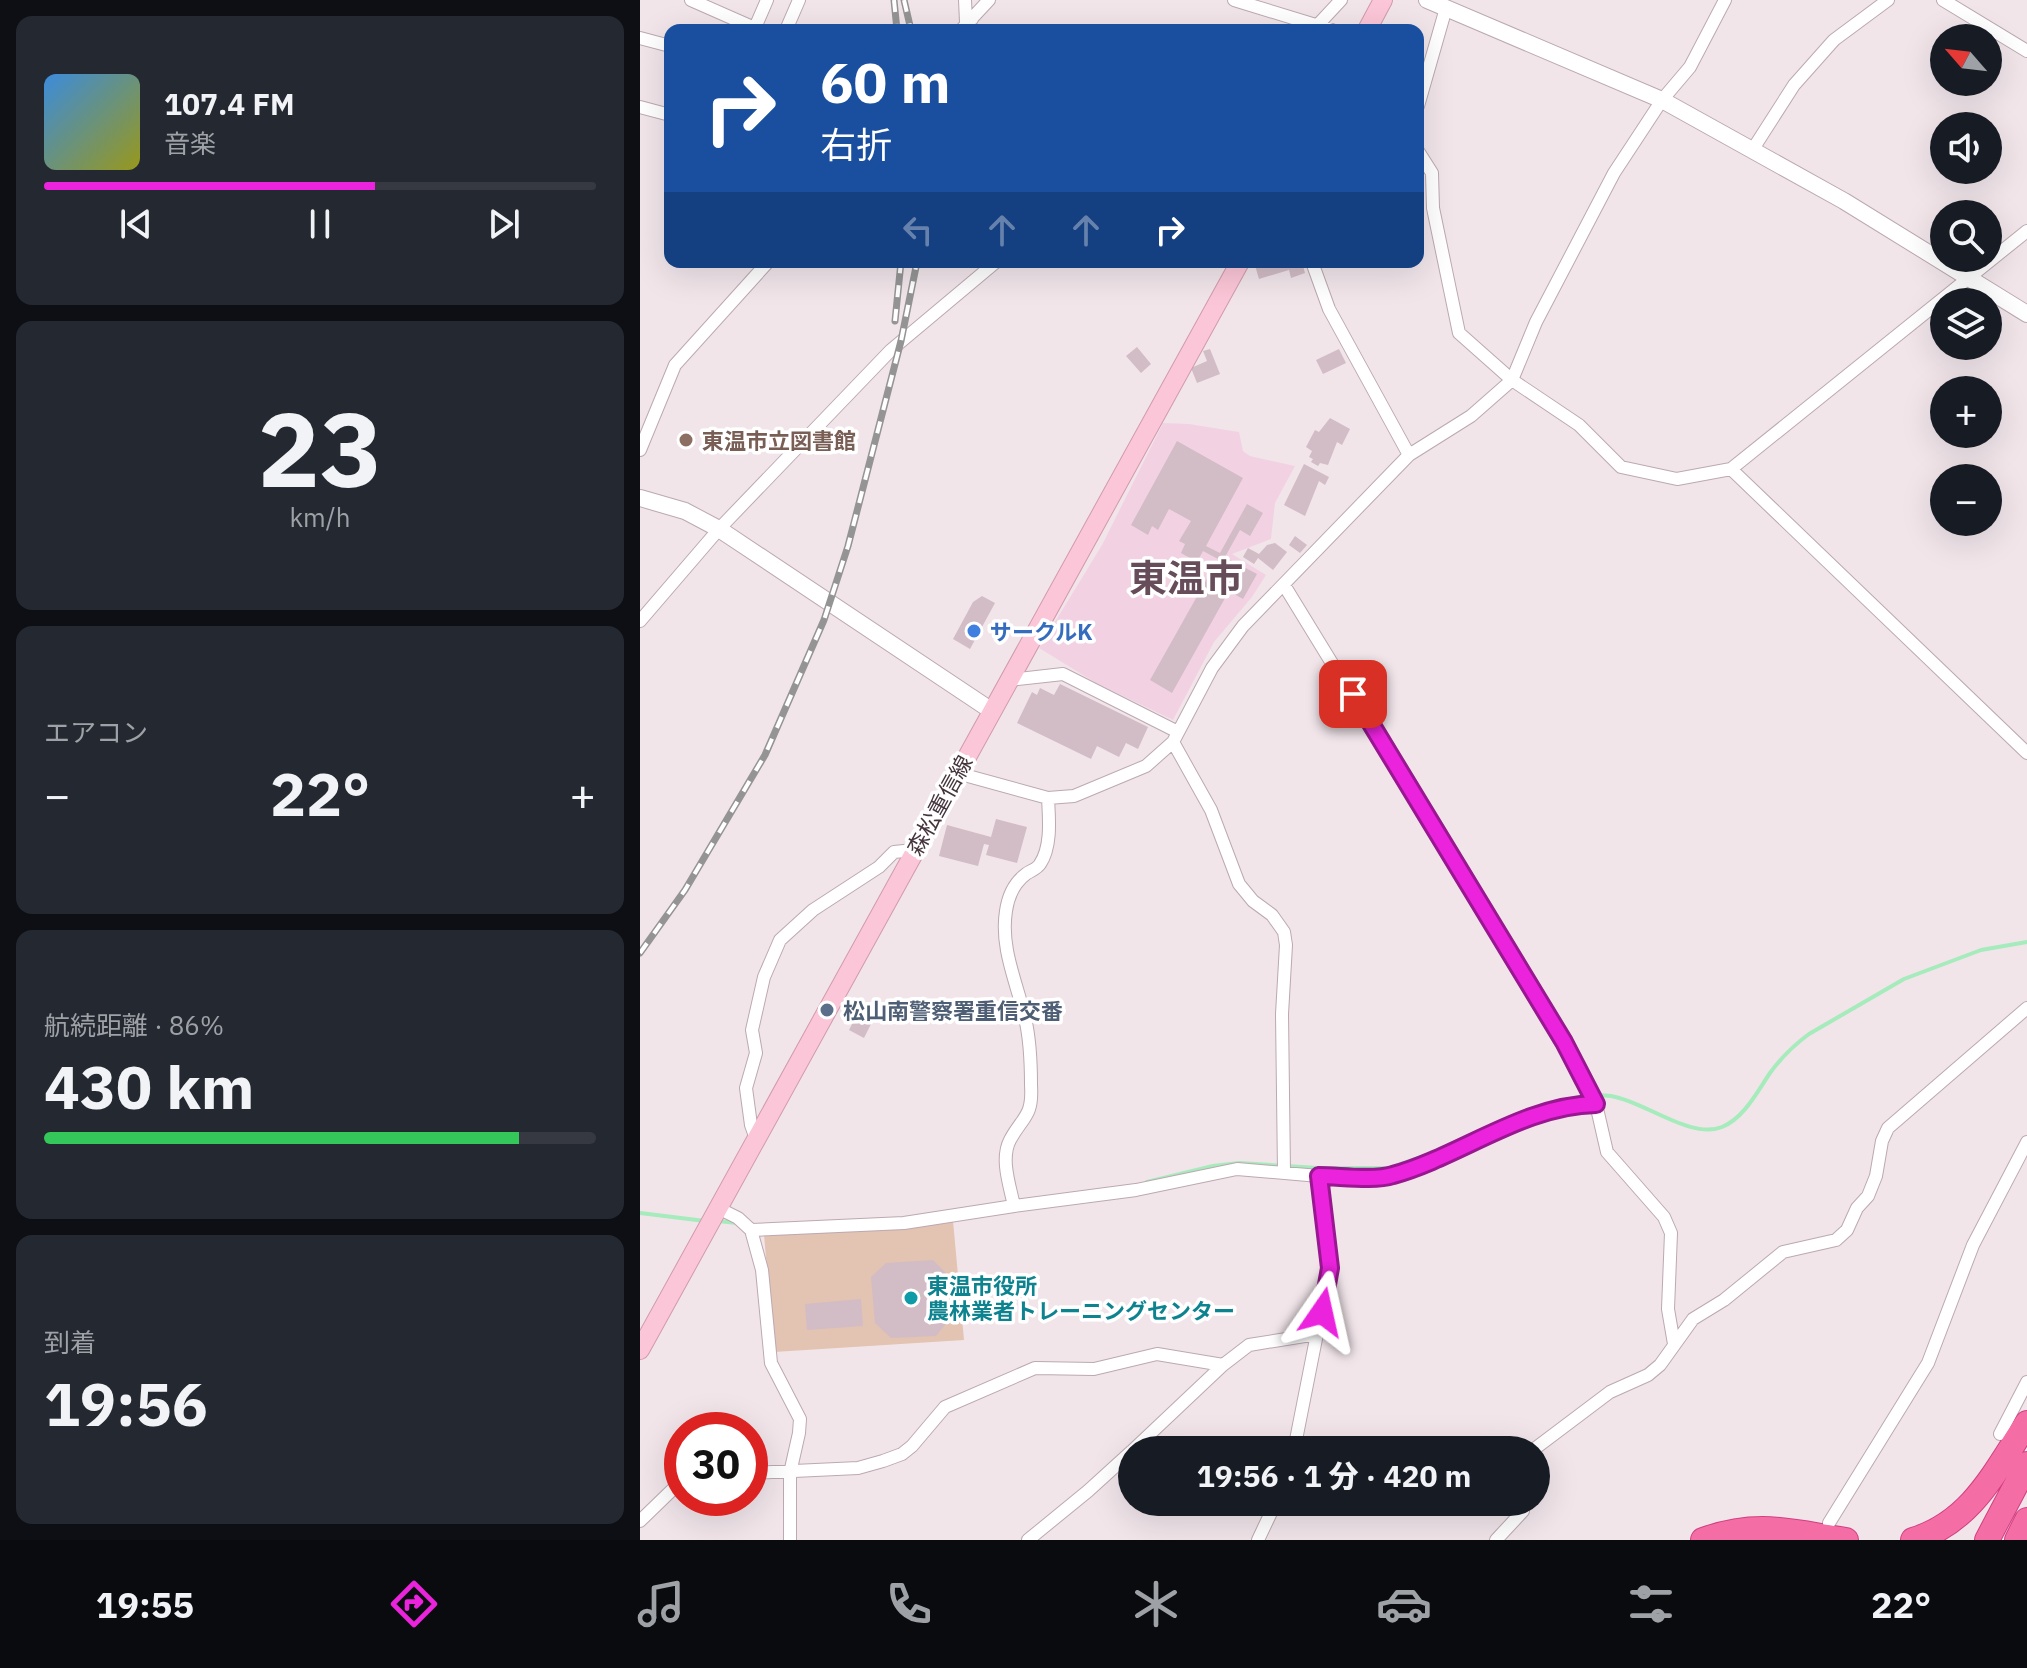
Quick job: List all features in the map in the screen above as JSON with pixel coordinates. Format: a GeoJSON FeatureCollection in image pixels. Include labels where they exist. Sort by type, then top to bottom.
{"type":"FeatureCollection","features":[{"type":"Feature","properties":{"kind":"highway"},"geometry":{"type":"LineString","coordinates":[[1913,1540],[1953,1522],[1976,1499],[2027,1423]]}},
{"type":"Feature","properties":{"kind":"highway"},"geometry":{"type":"LineString","coordinates":[[1987,1540],[2027,1464]]}},
{"type":"Feature","properties":{"kind":"highway"},"geometry":{"type":"LineString","coordinates":[[2017,1540],[2027,1520]]}},
{"type":"Feature","properties":{"kind":"highway"},"geometry":{"type":"LineString","coordinates":[[1703,1540],[1754,1527],[1838,1531]]}},
{"type":"Feature","properties":{"kind":"main road"},"geometry":{"type":"LineString","coordinates":[[1370,24],[1383,0]]}},
{"type":"Feature","properties":{"kind":"main road","name":"森松重信線"},"geometry":{"type":"LineString","coordinates":[[640,1350],[1237,268]]}},
{"type":"Feature","properties":{"kind":"street"},"geometry":{"type":"LineString","coordinates":[[691,0],[745,24]]}},
{"type":"Feature","properties":{"kind":"street"},"geometry":{"type":"LineString","coordinates":[[758,24],[767,0]]}},
{"type":"Feature","properties":{"kind":"street"},"geometry":{"type":"LineString","coordinates":[[789,24],[799,0]]}},
{"type":"Feature","properties":{"kind":"street"},"geometry":{"type":"LineString","coordinates":[[965,0],[966,22],[975,17]]}},
{"type":"Feature","properties":{"kind":"street"},"geometry":{"type":"LineString","coordinates":[[967,24],[989,0]]}},
{"type":"Feature","properties":{"kind":"street"},"geometry":{"type":"LineString","coordinates":[[1234,0],[1260,4],[1305,24]]}},
{"type":"Feature","properties":{"kind":"street"},"geometry":{"type":"LineString","coordinates":[[1318,24],[1341,0]]}},
{"type":"Feature","properties":{"kind":"street"},"geometry":{"type":"LineString","coordinates":[[1427,0],[1662,100],[1844,201],[2027,314]]}},
{"type":"Feature","properties":{"kind":"street"},"geometry":{"type":"LineString","coordinates":[[957,773],[1048,798],[1074,796],[1146,766],[1176,737],[1212,668],[1243,626],[1409,455],[1471,416],[1512,380],[1536,322],[1614,173],[1662,100],[1690,67],[1725,0]]}},
{"type":"Feature","properties":{"kind":"street"},"geometry":{"type":"LineString","coordinates":[[1753,149],[1794,85],[1834,40],[1888,0]]}},
{"type":"Feature","properties":{"kind":"street"},"geometry":{"type":"LineString","coordinates":[[1943,0],[2027,51]]}},
{"type":"Feature","properties":{"kind":"street"},"geometry":{"type":"LineString","coordinates":[[1424,85],[1446,8]]}},
{"type":"Feature","properties":{"kind":"street"},"geometry":{"type":"LineString","coordinates":[[640,38],[664,44]]}},
{"type":"Feature","properties":{"kind":"street"},"geometry":{"type":"LineString","coordinates":[[640,107],[664,113]]}},
{"type":"Feature","properties":{"kind":"street"},"geometry":{"type":"LineString","coordinates":[[1424,160],[1432,173],[1433,208],[1459,333],[1512,380],[1579,425],[1621,467],[1677,479],[1731,469],[2027,231]]}},
{"type":"Feature","properties":{"kind":"street"},"geometry":{"type":"LineString","coordinates":[[640,450],[675,365],[763,268]]}},
{"type":"Feature","properties":{"kind":"street"},"geometry":{"type":"LineString","coordinates":[[640,621],[719,529],[891,350],[989,268]]}},
{"type":"Feature","properties":{"kind":"street"},"geometry":{"type":"LineString","coordinates":[[1314,268],[1329,309],[1409,455]]}},
{"type":"Feature","properties":{"kind":"street"},"geometry":{"type":"LineString","coordinates":[[1731,469],[2027,753]]}},
{"type":"Feature","properties":{"kind":"street"},"geometry":{"type":"LineString","coordinates":[[640,498],[685,511],[719,529],[992,711]]}},
{"type":"Feature","properties":{"kind":"street"},"geometry":{"type":"LineString","coordinates":[[1284,585],[1564,1042],[1596,1104],[1607,1152],[1664,1217],[1671,1233],[1668,1309],[1674,1344]]}},
{"type":"Feature","properties":{"kind":"street"},"geometry":{"type":"LineString","coordinates":[[1010,680],[1063,674],[1176,737],[1211,810],[1239,884],[1253,901],[1272,915],[1284,932],[1284,1172]]}},
{"type":"Feature","properties":{"kind":"street"},"geometry":{"type":"LineString","coordinates":[[1014,1206],[1006,1168],[1009,1142],[1031,1107],[1031,1085],[1027,1023],[1007,953],[1004,930],[1014,885],[1039,866],[1047,847],[1048,798]]}},
{"type":"Feature","properties":{"kind":"street"},"geometry":{"type":"LineString","coordinates":[[756,1139],[746,1088],[756,1053],[752,1030],[764,977],[780,940],[813,910],[879,867],[894,852],[914,850]]}},
{"type":"Feature","properties":{"kind":"street"},"geometry":{"type":"LineString","coordinates":[[1550,1437],[1610,1392],[1648,1375],[1660,1365],[1693,1319],[1724,1300],[1783,1252],[1836,1240],[1847,1230],[1857,1208],[1868,1196],[1888,1128],[2027,1008]]}},
{"type":"Feature","properties":{"kind":"street"},"geometry":{"type":"LineString","coordinates":[[751,1230],[904,1223],[1136,1190],[1237,1169],[1319,1176],[1390,1176],[1527,1119],[1577,1104],[1596,1104]]}},
{"type":"Feature","properties":{"kind":"street"},"geometry":{"type":"LineString","coordinates":[[1838,1531],[1928,1363],[1973,1245],[2027,1142]]}},
{"type":"Feature","properties":{"kind":"street"},"geometry":{"type":"LineString","coordinates":[[1297,1436],[1330,1268],[1319,1176]]}},
{"type":"Feature","properties":{"kind":"street"},"geometry":{"type":"LineString","coordinates":[[718,1208],[738,1218],[751,1230],[762,1270],[771,1363],[800,1419],[790,1473],[790,1540]]}},
{"type":"Feature","properties":{"kind":"street"},"geometry":{"type":"LineString","coordinates":[[1149,1436],[1223,1365],[1249,1345],[1317,1334]]}},
{"type":"Feature","properties":{"kind":"street"},"geometry":{"type":"LineString","coordinates":[[768,1473],[858,1468],[902,1454],[945,1407],[1035,1368],[1094,1369],[1157,1354],[1223,1365]]}},
{"type":"Feature","properties":{"kind":"street"},"geometry":{"type":"LineString","coordinates":[[2000,1434],[2027,1382]]}},
{"type":"Feature","properties":{"kind":"street"},"geometry":{"type":"LineString","coordinates":[[1028,1540],[1118,1464]]}},
{"type":"Feature","properties":{"kind":"street"},"geometry":{"type":"LineString","coordinates":[[640,1521],[664,1498]]}},
{"type":"Feature","properties":{"kind":"street"},"geometry":{"type":"LineString","coordinates":[[1258,1540],[1269,1516]]}},
{"type":"Feature","properties":{"kind":"street"},"geometry":{"type":"LineString","coordinates":[[1496,1540],[1518,1516]]}},
{"type":"Feature","properties":{"kind":"shaded area"},"geometry":{"type":"Polygon","coordinates":[[[1163,423],[1239,432],[1243,451],[1250,456],[1295,466],[1275,503],[1271,539],[1232,554],[1266,575],[1252,597],[1214,642],[1173,720],[1096,683],[1039,648],[1102,545],[1163,423]]]}},
{"type":"Feature","properties":{"kind":"shaded area"},"geometry":{"type":"Polygon","coordinates":[[[953,1221],[964,1340],[774,1352],[764,1234],[953,1221]]]}},
{"type":"Feature","properties":{"kind":"building"},"geometry":{"type":"Polygon","coordinates":[[[1256,268],[1304,268],[1305,273],[1291,278],[1289,270],[1259,279],[1256,268]]]}},
{"type":"Feature","properties":{"kind":"building"},"geometry":{"type":"Polygon","coordinates":[[[1137,347],[1151,364],[1141,373],[1126,356],[1137,347]]]}},
{"type":"Feature","properties":{"kind":"building"},"geometry":{"type":"Polygon","coordinates":[[[1210,349],[1220,374],[1197,383],[1191,368],[1207,361],[1203,351],[1210,349]]]}},
{"type":"Feature","properties":{"kind":"building"},"geometry":{"type":"Polygon","coordinates":[[[1339,349],[1346,363],[1323,374],[1316,360],[1339,349]]]}},
{"type":"Feature","properties":{"kind":"building"},"geometry":{"type":"Polygon","coordinates":[[[1330,418],[1350,429],[1342,445],[1337,442],[1328,465],[1320,463],[1318,466],[1311,462],[1313,459],[1309,457],[1312,451],[1306,447],[1315,430],[1319,432],[1330,418]]]}},
{"type":"Feature","properties":{"kind":"building"},"geometry":{"type":"Polygon","coordinates":[[[1177,441],[1243,478],[1206,546],[1220,553],[1247,504],[1263,513],[1250,536],[1240,530],[1225,557],[1257,574],[1243,599],[1229,591],[1172,693],[1150,680],[1218,559],[1203,551],[1197,562],[1181,553],[1185,544],[1179,541],[1191,521],[1169,509],[1158,530],[1152,526],[1148,535],[1131,525],[1177,441]]]}},
{"type":"Feature","properties":{"kind":"building"},"geometry":{"type":"Polygon","coordinates":[[[1304,464],[1329,477],[1325,485],[1319,481],[1305,516],[1284,505],[1304,464]]]}},
{"type":"Feature","properties":{"kind":"building"},"geometry":{"type":"Polygon","coordinates":[[[1295,536],[1307,545],[1300,553],[1289,545],[1295,536]]]}},
{"type":"Feature","properties":{"kind":"building"},"geometry":{"type":"Polygon","coordinates":[[[1275,543],[1287,552],[1273,570],[1258,558],[1254,564],[1243,557],[1248,548],[1259,554],[1267,545],[1275,543]]]}},
{"type":"Feature","properties":{"kind":"building"},"geometry":{"type":"Polygon","coordinates":[[[982,596],[995,603],[970,649],[953,639],[973,602],[982,596]]]}},
{"type":"Feature","properties":{"kind":"building"},"geometry":{"type":"Polygon","coordinates":[[[1060,684],[1148,727],[1138,749],[1126,743],[1119,757],[1097,746],[1091,759],[1017,723],[1032,692],[1037,695],[1040,688],[1054,695],[1060,684]]]}},
{"type":"Feature","properties":{"kind":"building"},"geometry":{"type":"Polygon","coordinates":[[[996,819],[1027,827],[1017,863],[986,855],[989,845],[984,844],[978,866],[939,856],[947,825],[991,837],[996,819]]]}},
{"type":"Feature","properties":{"kind":"building"},"geometry":{"type":"Polygon","coordinates":[[[861,1006],[876,1014],[864,1038],[849,1030],[861,1006]]]}},
{"type":"Feature","properties":{"kind":"building","name":"東温市役所 農林業者トレーニングセンター"},"geometry":{"type":"Polygon","coordinates":[[[933,1260],[947,1274],[949,1320],[936,1336],[891,1338],[875,1323],[871,1277],[886,1263],[933,1260]]]}},
{"type":"Feature","properties":{"kind":"building"},"geometry":{"type":"Polygon","coordinates":[[[861,1299],[863,1326],[807,1330],[805,1304],[861,1299]]]}},
{"type":"Feature","properties":{"kind":"waterway"},"geometry":{"type":"LineString","coordinates":[[1522,1115],[1566,1100],[1600,1095],[1624,1099],[1696,1128],[1710,1130],[1722,1127],[1743,1111],[1779,1062],[1809,1034],[1904,979],[1981,950],[2027,942]]}},
{"type":"Feature","properties":{"kind":"waterway"},"geometry":{"type":"LineString","coordinates":[[1147,1182],[1239,1163],[1389,1168],[1511,1120]]}},
{"type":"Feature","properties":{"kind":"waterway"},"geometry":{"type":"LineString","coordinates":[[640,1213],[705,1221]]}},
{"type":"Feature","properties":{"kind":"waterway"},"geometry":{"type":"LineString","coordinates":[[718,1221],[737,1223]]}},
{"type":"Feature","properties":{"kind":"railway"},"geometry":{"type":"LineString","coordinates":[[894,0],[896,24]]}},
{"type":"Feature","properties":{"kind":"railway"},"geometry":{"type":"LineString","coordinates":[[904,0],[910,24]]}},
{"type":"Feature","properties":{"kind":"railway"},"geometry":{"type":"LineString","coordinates":[[895,321],[900,268]]}},
{"type":"Feature","properties":{"kind":"railway"},"geometry":{"type":"LineString","coordinates":[[640,953],[685,890],[765,755],[824,620],[848,546],[901,341],[916,268]]}},
{"type":"Feature","properties":{"kind":"place","name":"東温市立図書館"},"geometry":{"type":"Point","coordinates":[686,440]}},
{"type":"Feature","properties":{"kind":"place","name":"サークルK"},"geometry":{"type":"Point","coordinates":[974,631]}},
{"type":"Feature","properties":{"kind":"place","name":"松山南警察署重信交番"},"geometry":{"type":"Point","coordinates":[827,1010]}},
{"type":"Feature","properties":{"kind":"place","name":"東温市役所 農林業者トレーニングセンター"},"geometry":{"type":"Point","coordinates":[911,1298]}},
{"type":"Feature","properties":{"kind":"district","name":"東温市"},"geometry":{"type":"Point","coordinates":[1186,577]}},
{"type":"Feature","properties":{"kind":"route"},"geometry":{"type":"LineString","coordinates":[[1322,1312],[1330,1268],[1319,1176],[1390,1176],[1527,1119],[1577,1104],[1596,1104],[1564,1042],[1353,694]]}}]}
